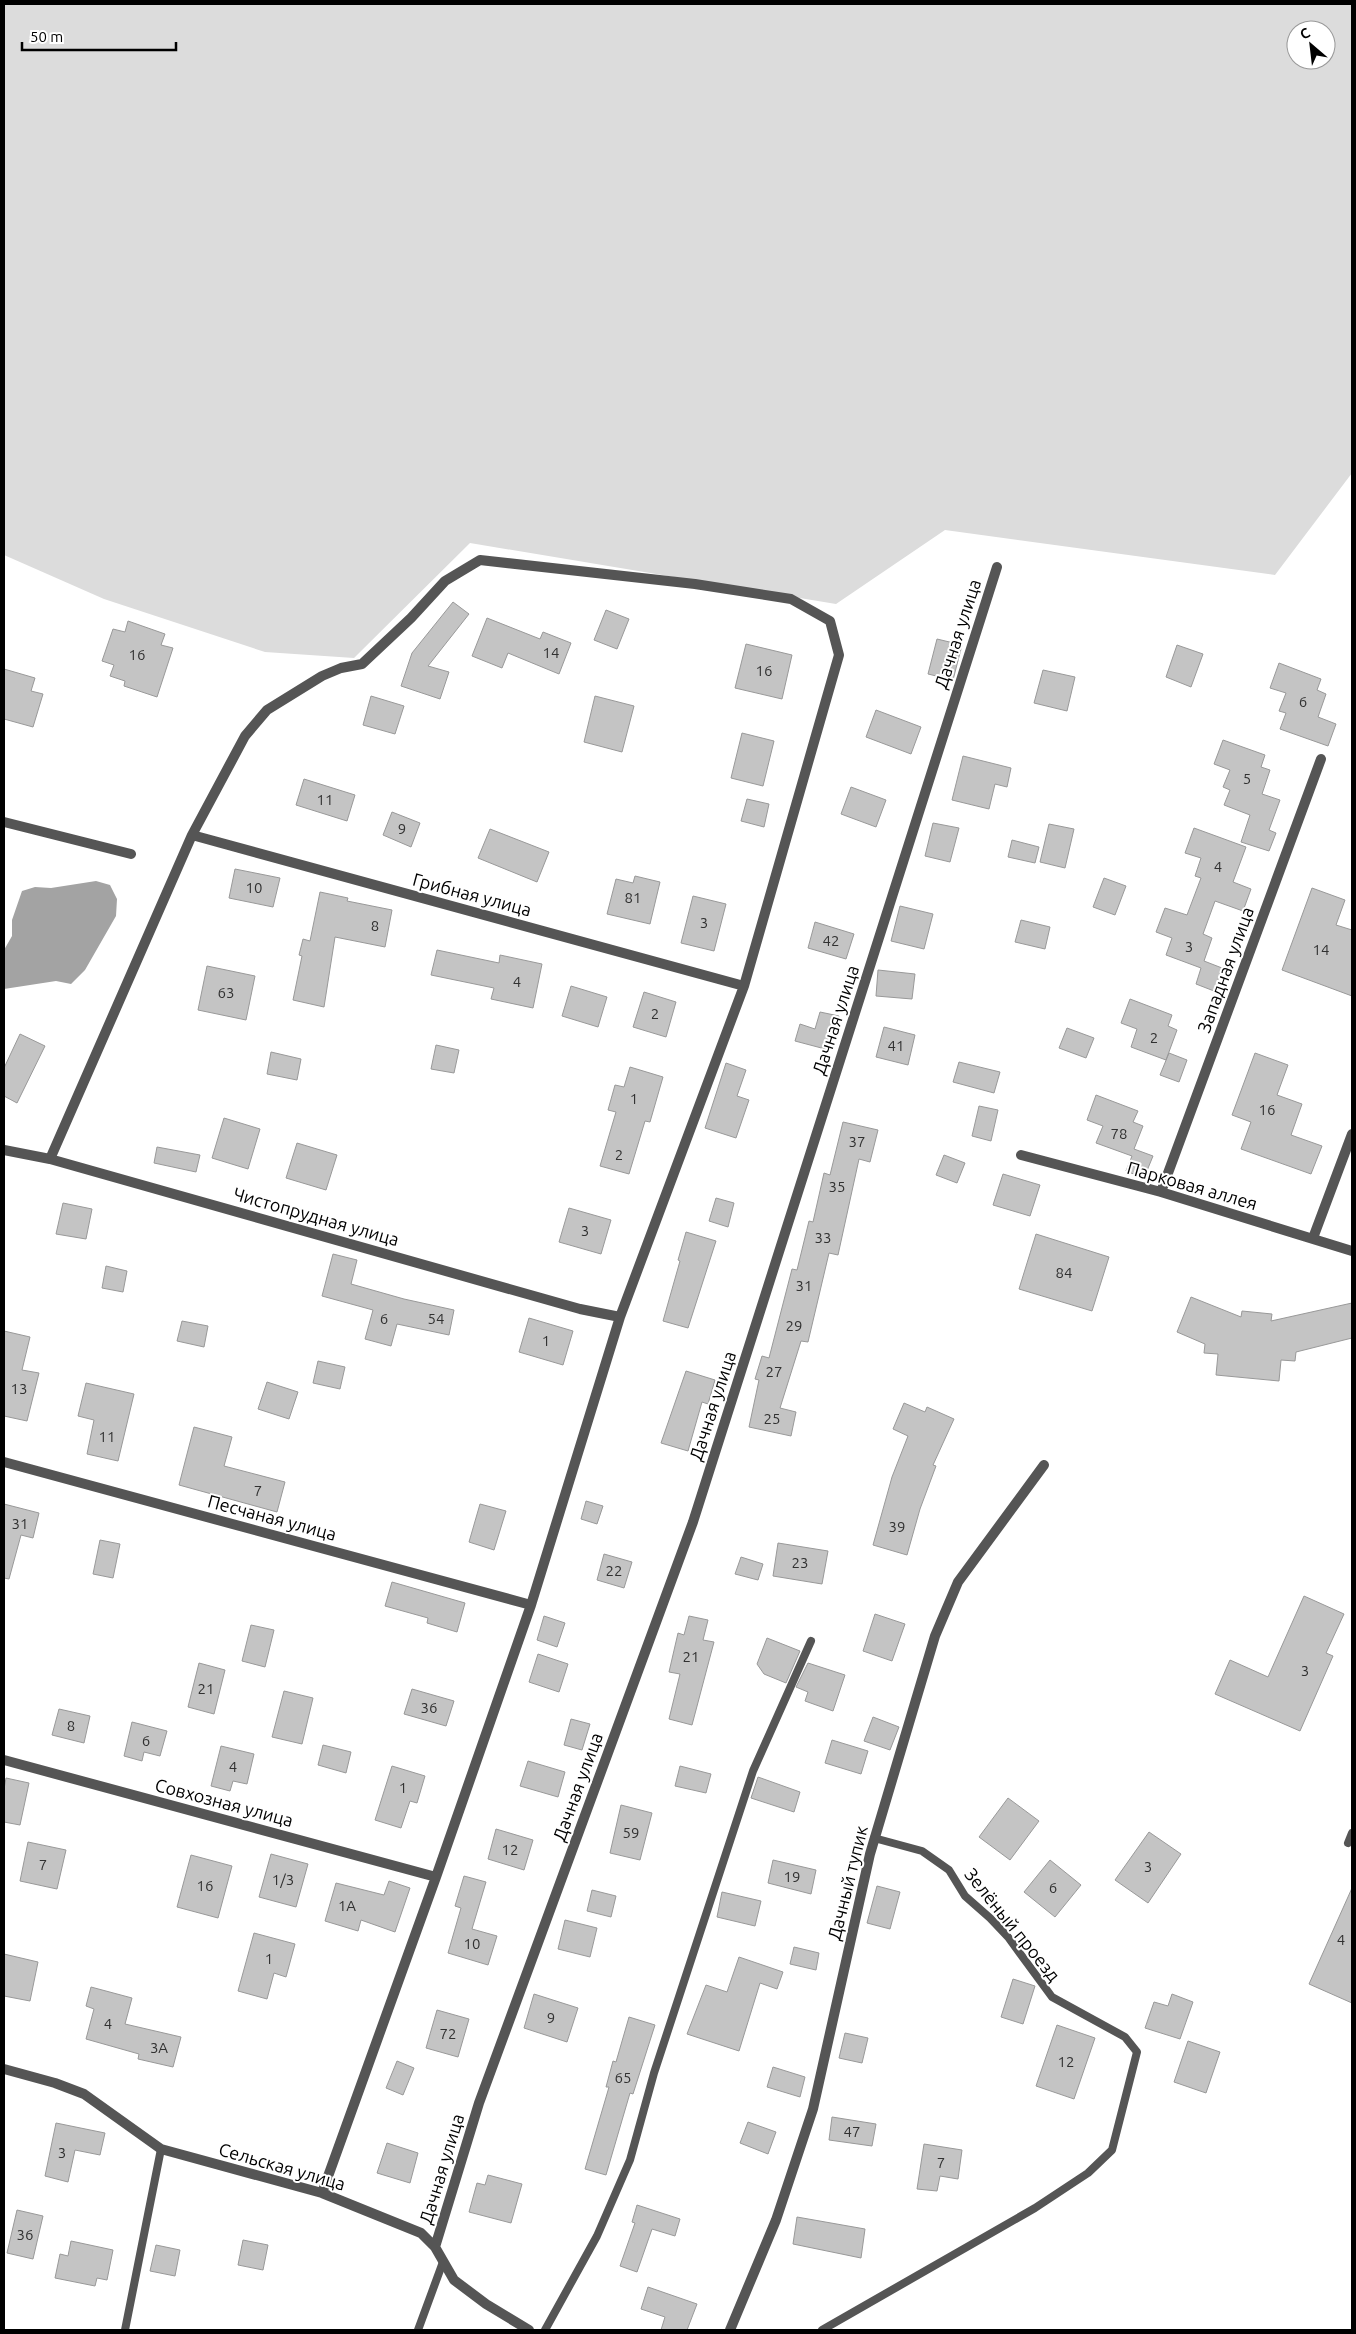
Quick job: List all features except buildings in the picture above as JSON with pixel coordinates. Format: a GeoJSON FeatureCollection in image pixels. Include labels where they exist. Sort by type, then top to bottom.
{"type":"FeatureCollection","features":[{"type":"Feature","properties":{"kind":"street"},"geometry":{"type":"LineString","coordinates":[[50,1159],[192,836],[246,736],[267,710],[322,676],[342,668],[362,664],[411,618],[445,581],[480,560],[695,584],[791,599],[830,620],[840,655],[744,986],[620,1317],[531,1605],[436,1877],[322,2192]]}},
{"type":"Feature","properties":{"kind":"street","name":"Дачная улица"},"geometry":{"type":"LineString","coordinates":[[435,2247],[479,2103],[693,1522],[997,567]]}},
{"type":"Feature","properties":{"kind":"street","name":"Западная улица"},"geometry":{"type":"LineString","coordinates":[[1161,1192],[1321,759]]}},
{"type":"Feature","properties":{"kind":"street"},"geometry":{"type":"LineString","coordinates":[[4,822],[131,854]]}},
{"type":"Feature","properties":{"kind":"street","name":"Грибная улица"},"geometry":{"type":"LineString","coordinates":[[192,836],[744,986]]}},
{"type":"Feature","properties":{"kind":"street"},"geometry":{"type":"LineString","coordinates":[[1313,1238],[1352,1134]]}},
{"type":"Feature","properties":{"kind":"street","name":"Чистопрудная улица"},"geometry":{"type":"LineString","coordinates":[[4,1150],[50,1159],[580,1309],[620,1317]]}},
{"type":"Feature","properties":{"kind":"street","name":"Парковая аллея"},"geometry":{"type":"LineString","coordinates":[[1021,1155],[1161,1192],[1352,1251]]}},
{"type":"Feature","properties":{"kind":"street","name":"Песчаная улица"},"geometry":{"type":"LineString","coordinates":[[4,1462],[531,1605]]}},
{"type":"Feature","properties":{"kind":"street","name":"Дачный тупик"},"geometry":{"type":"LineString","coordinates":[[730,2330],[776,2220],[813,2109],[874,1838],[935,1636],[958,1582],[1044,1465]]}},
{"type":"Feature","properties":{"kind":"street","name":"Совхозная улица"},"geometry":{"type":"LineString","coordinates":[[4,1760],[436,1877]]}},
{"type":"Feature","properties":{"kind":"street","name":"Сельская улица"},"geometry":{"type":"LineString","coordinates":[[4,2069],[55,2083],[84,2094],[162,2149],[322,2192],[421,2233],[435,2247],[454,2280],[486,2304],[529,2330]]}},
{"type":"Feature","properties":{"kind":"lane"},"geometry":{"type":"LineString","coordinates":[[545,2330],[597,2236],[630,2160],[654,2073],[753,1771],[811,1641]]}},
{"type":"Feature","properties":{"kind":"lane"},"geometry":{"type":"LineString","coordinates":[[1348,1842],[1352,1832]]}},
{"type":"Feature","properties":{"kind":"lane","name":"Зелёный проезд"},"geometry":{"type":"LineString","coordinates":[[822,2330],[1035,2208],[1088,2172],[1112,2150],[1137,2052],[1125,2037],[1052,1997],[1008,1937],[966,1896],[949,1870],[922,1851],[874,1838]]}},
{"type":"Feature","properties":{"kind":"lane"},"geometry":{"type":"LineString","coordinates":[[125,2330],[162,2149]]}},
{"type":"Feature","properties":{"kind":"lane"},"geometry":{"type":"LineString","coordinates":[[418,2330],[443,2262]]}},
{"type":"Feature","properties":{"kind":"shaded area"},"geometry":{"type":"Polygon","coordinates":[[[4,4],[1352,4],[1352,473],[1275,575],[945,530],[836,604],[470,543],[354,658],[265,652],[104,599],[4,555],[4,4]]]}},
{"type":"Feature","properties":{"kind":"shaded area"},"geometry":{"type":"Polygon","coordinates":[[[96,881],[110,885],[117,899],[116,916],[85,970],[71,984],[56,981],[4,989],[4,950],[12,936],[12,920],[22,891],[35,887],[51,888],[96,881]]]}}]}
